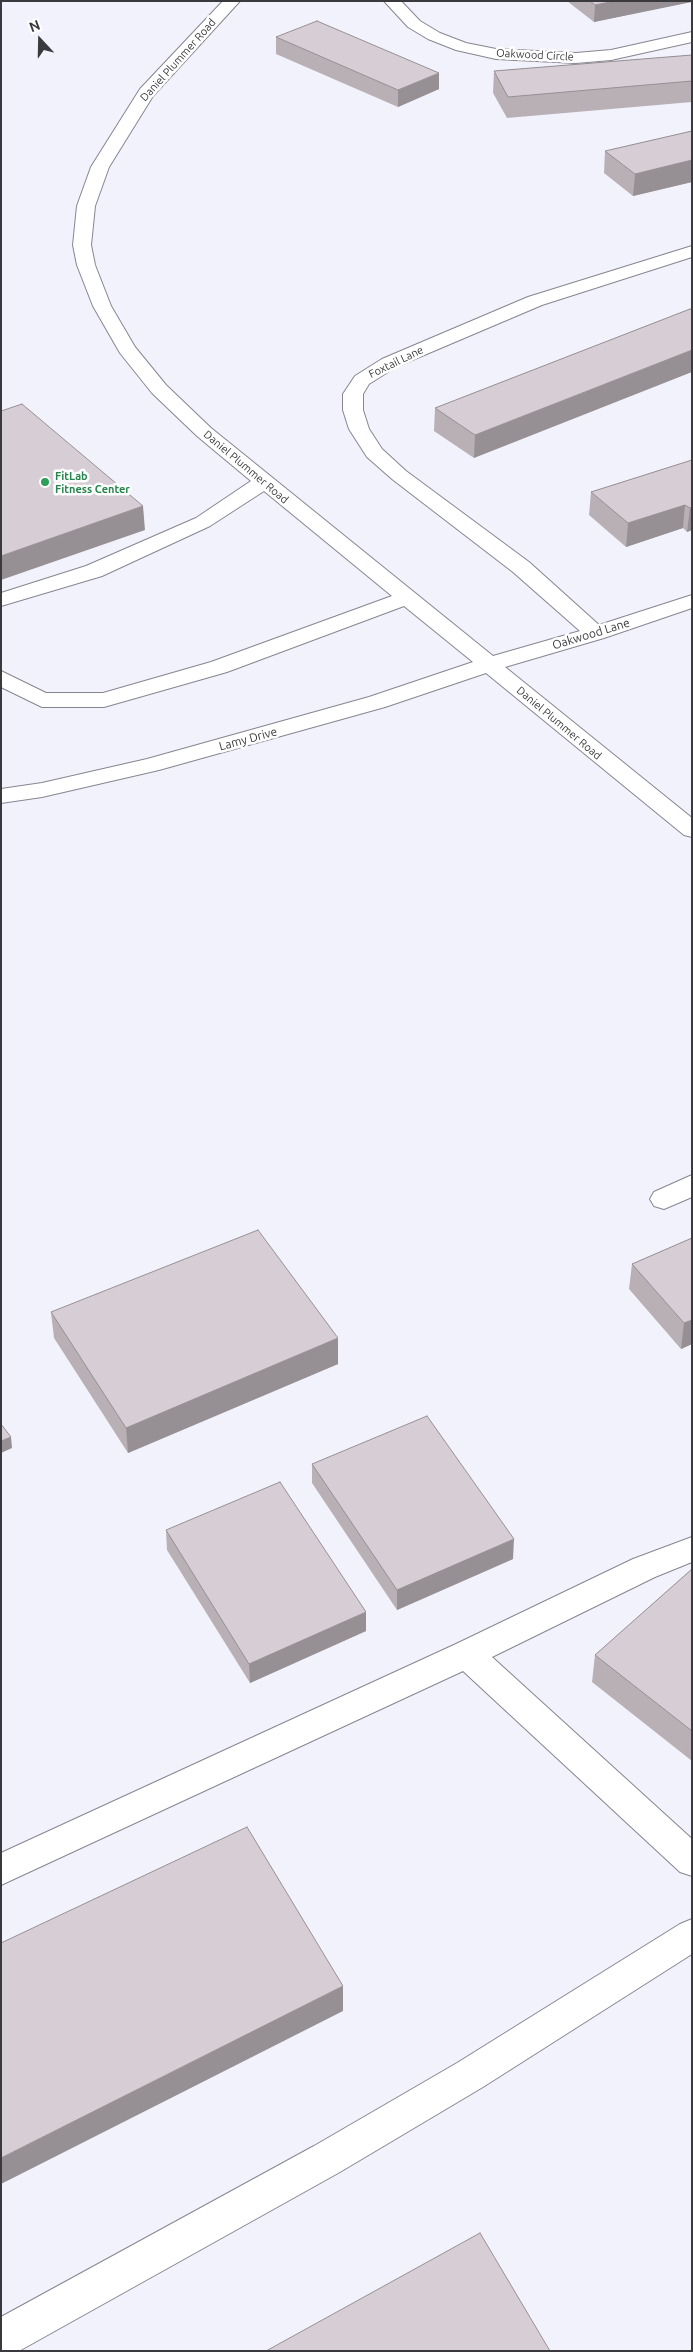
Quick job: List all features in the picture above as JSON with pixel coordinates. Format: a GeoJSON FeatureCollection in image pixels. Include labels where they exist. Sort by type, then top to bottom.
{"type":"FeatureCollection","features":[{"type":"Feature","properties":{"kind":"street","name":"Daniel Plummer Road"},"geometry":{"type":"LineString","coordinates":[[232,1],[146,93],[109,149],[100,167],[86,206],[82,245],[86,265],[102,306],[127,348],[159,389],[204,432],[263,482],[490,664],[591,750],[692,830]]}},
{"type":"Feature","properties":{"kind":"street","name":"Oakwood Circle"},"geometry":{"type":"LineString","coordinates":[[392,1],[414,24],[434,36],[462,47],[496,54],[576,58],[611,54],[692,37]]}},
{"type":"Feature","properties":{"kind":"street","name":"Foxtail Lane"},"geometry":{"type":"LineString","coordinates":[[596,633],[521,567],[398,475],[374,453],[360,430],[353,410],[353,394],[362,380],[389,363],[535,301],[692,251]]}},
{"type":"Feature","properties":{"kind":"street"},"geometry":{"type":"LineString","coordinates":[[1,600],[94,570],[203,522],[263,482]]}},
{"type":"Feature","properties":{"kind":"street"},"geometry":{"type":"LineString","coordinates":[[1,678],[42,700],[104,700],[219,667],[407,598]]}},
{"type":"Feature","properties":{"kind":"street","name":"Oakwood Lane"},"geometry":{"type":"LineString","coordinates":[[490,664],[596,633],[692,601]]}},
{"type":"Feature","properties":{"kind":"street","name":"Lamy Drive"},"geometry":{"type":"LineString","coordinates":[[1,796],[42,790],[255,737],[377,702],[490,664]]}},
{"type":"Feature","properties":{"kind":"street"},"geometry":{"type":"LineString","coordinates":[[664,1199],[692,1185]]}},
{"type":"Feature","properties":{"kind":"street"},"geometry":{"type":"LineString","coordinates":[[1,1870],[468,1654],[644,1568],[692,1549]]}},
{"type":"Feature","properties":{"kind":"street"},"geometry":{"type":"LineString","coordinates":[[468,1654],[692,1861]]}},
{"type":"Feature","properties":{"kind":"street"},"geometry":{"type":"LineString","coordinates":[[1,2339],[335,2154],[470,2075],[692,1935]]}},
{"type":"Feature","properties":{"kind":"building"},"geometry":{"type":"Polygon","coordinates":[[[590,1],[615,1],[595,5],[590,1]]]}},
{"type":"Feature","properties":{"kind":"building"},"geometry":{"type":"Polygon","coordinates":[[[317,21],[439,73],[398,90],[276,37],[317,21]]]}},
{"type":"Feature","properties":{"kind":"building"},"geometry":{"type":"Polygon","coordinates":[[[692,55],[692,81],[508,97],[494,71],[692,55]]]}},
{"type":"Feature","properties":{"kind":"building"},"geometry":{"type":"Polygon","coordinates":[[[692,131],[692,160],[635,174],[605,151],[692,131]]]}},
{"type":"Feature","properties":{"kind":"building"},"geometry":{"type":"Polygon","coordinates":[[[690,309],[692,310],[692,350],[475,435],[435,408],[690,309]]]}},
{"type":"Feature","properties":{"kind":"building","name":"FitLab Fitness Center"},"geometry":{"type":"Polygon","coordinates":[[[22,404],[143,506],[1,556],[1,411],[22,404]]]}},
{"type":"Feature","properties":{"kind":"building"},"geometry":{"type":"Polygon","coordinates":[[[692,460],[692,507],[690,508],[685,505],[628,523],[591,492],[692,460]]]}},
{"type":"Feature","properties":{"kind":"building"},"geometry":{"type":"Polygon","coordinates":[[[258,1230],[338,1338],[126,1428],[51,1312],[258,1230]]]}},
{"type":"Feature","properties":{"kind":"building"},"geometry":{"type":"Polygon","coordinates":[[[692,1238],[692,1320],[684,1323],[632,1264],[692,1238]]]}},
{"type":"Feature","properties":{"kind":"building"},"geometry":{"type":"Polygon","coordinates":[[[427,1416],[514,1539],[397,1590],[312,1464],[427,1416]]]}},
{"type":"Feature","properties":{"kind":"building"},"geometry":{"type":"Polygon","coordinates":[[[1,1424],[11,1437],[1,1441],[1,1424]]]}},
{"type":"Feature","properties":{"kind":"building"},"geometry":{"type":"Polygon","coordinates":[[[280,1482],[366,1612],[249,1664],[166,1530],[280,1482]]]}},
{"type":"Feature","properties":{"kind":"building"},"geometry":{"type":"Polygon","coordinates":[[[692,1569],[692,1731],[595,1655],[692,1569]]]}},
{"type":"Feature","properties":{"kind":"building"},"geometry":{"type":"Polygon","coordinates":[[[247,1827],[343,1986],[1,2158],[1,1943],[247,1827]]]}},
{"type":"Feature","properties":{"kind":"building"},"geometry":{"type":"Polygon","coordinates":[[[480,2233],[550,2351],[266,2351],[480,2233]]]}},
{"type":"Feature","properties":{"kind":"place","name":"FitLab Fitness Center"},"geometry":{"type":"Point","coordinates":[45,482]}}]}
